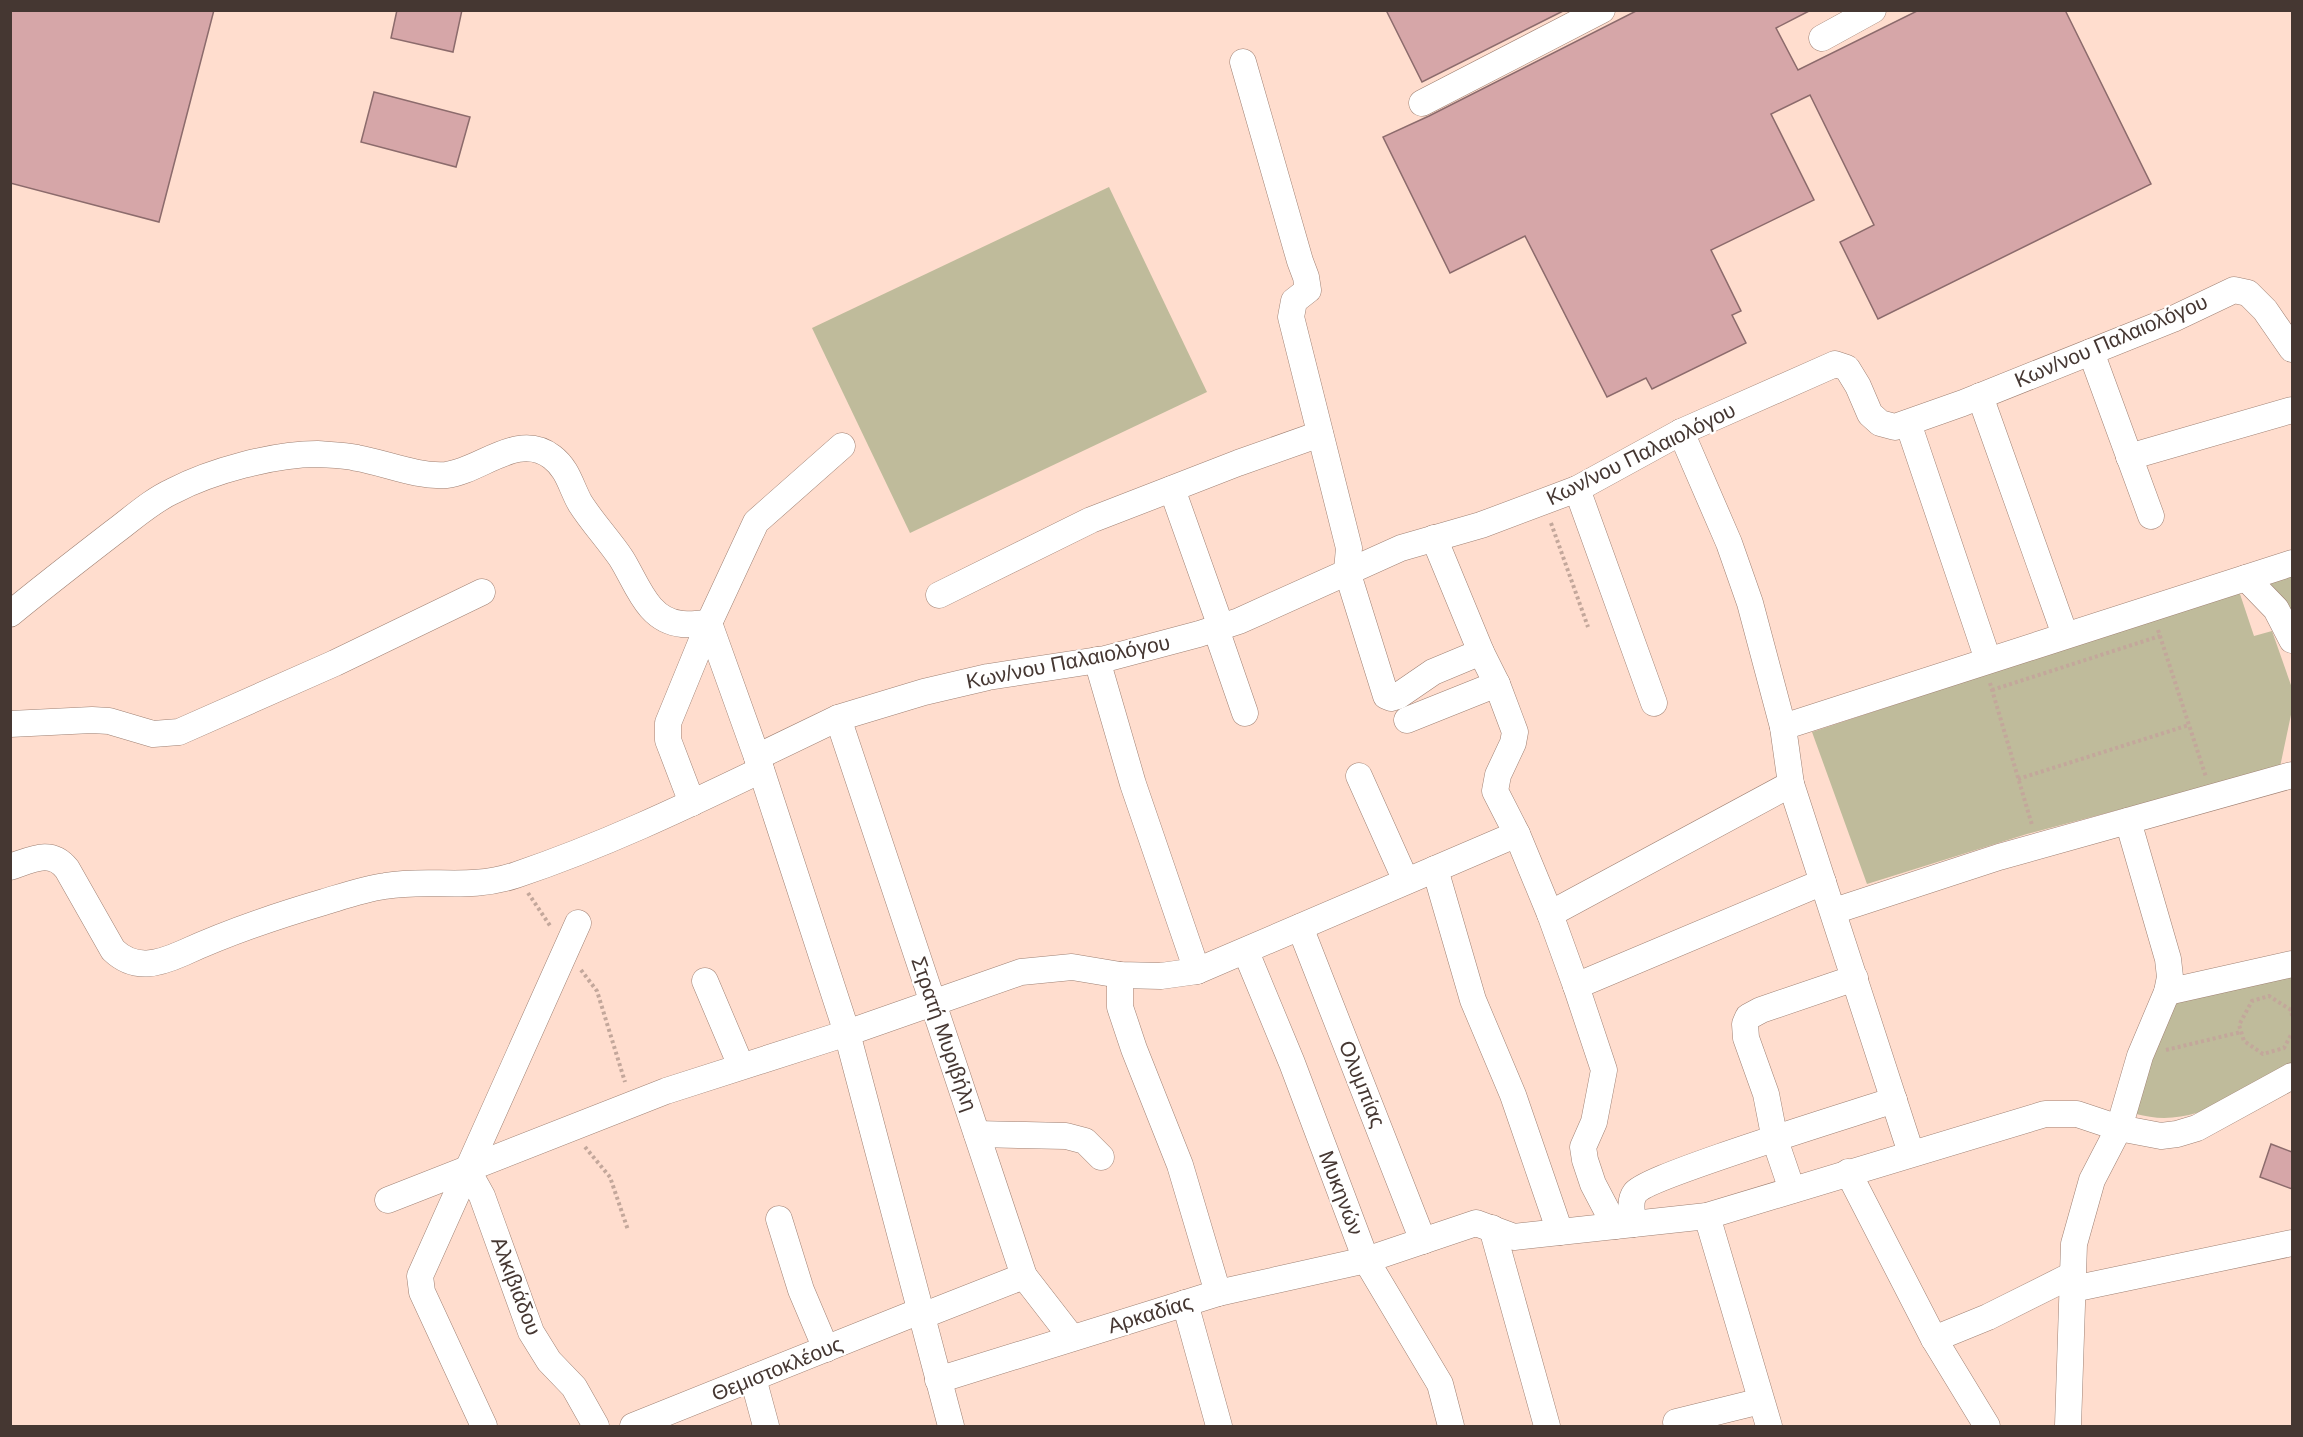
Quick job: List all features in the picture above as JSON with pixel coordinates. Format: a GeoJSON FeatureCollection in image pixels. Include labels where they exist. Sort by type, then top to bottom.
{"type":"FeatureCollection","features":[{"type":"Feature","properties":{"kind":"street"},"geometry":{"type":"LineString","coordinates":[[1422,103],[1602,10]]}},
{"type":"Feature","properties":{"kind":"street"},"geometry":{"type":"LineString","coordinates":[[1822,38],[1873,10]]}},
{"type":"Feature","properties":{"kind":"street"},"geometry":{"type":"LineString","coordinates":[[1243,62],[1306,277],[1308,290],[1294,302],[1292,317],[1349,548],[1347,571],[1386,696],[1391,698],[1398,696],[1433,672],[1481,652]]}},
{"type":"Feature","properties":{"kind":"street","name":"Κων/νου Παλαιολόγου"},"geometry":{"type":"LineString","coordinates":[[10,867],[39,857],[50,857],[61,863],[107,944],[122,958],[145,965],[165,961],[260,921],[371,889],[397,885],[473,885],[517,875],[632,832],[692,803],[838,718],[949,685],[1020,671],[1097,660],[1218,628],[1401,548],[1481,525],[1577,489],[1681,432],[1835,364],[1847,368],[1870,414],[1880,423],[1895,427],[1980,396],[2173,319],[2234,290],[2248,293],[2265,310],[2292,349]]}},
{"type":"Feature","properties":{"kind":"street"},"geometry":{"type":"LineString","coordinates":[[2091,352],[2151,516]]}},
{"type":"Feature","properties":{"kind":"street"},"geometry":{"type":"LineString","coordinates":[[1980,396],[2065,635]]}},
{"type":"Feature","properties":{"kind":"street"},"geometry":{"type":"LineString","coordinates":[[2129,457],[2292,410]]}},
{"type":"Feature","properties":{"kind":"street"},"geometry":{"type":"LineString","coordinates":[[1908,423],[1986,661]]}},
{"type":"Feature","properties":{"kind":"street"},"geometry":{"type":"LineString","coordinates":[[1681,432],[1725,533],[1750,603],[1783,727],[1791,784],[1911,1153]]}},
{"type":"Feature","properties":{"kind":"street"},"geometry":{"type":"LineString","coordinates":[[939,595],[1091,520],[1320,434]]}},
{"type":"Feature","properties":{"kind":"street"},"geometry":{"type":"LineString","coordinates":[[692,803],[668,740],[668,723],[709,623],[756,522],[842,446]]}},
{"type":"Feature","properties":{"kind":"street"},"geometry":{"type":"LineString","coordinates":[[10,614],[151,504],[171,491],[192,482],[262,461],[314,454],[357,458],[423,474],[448,474],[471,468],[502,453],[534,449],[550,455],[565,470],[580,503],[621,559],[649,606],[663,618],[672,622],[709,623]]}},
{"type":"Feature","properties":{"kind":"street"},"geometry":{"type":"LineString","coordinates":[[1172,489],[1245,714]]}},
{"type":"Feature","properties":{"kind":"street"},"geometry":{"type":"LineString","coordinates":[[1577,489],[1654,703]]}},
{"type":"Feature","properties":{"kind":"street"},"geometry":{"type":"LineString","coordinates":[[1434,538],[1481,652],[1497,684],[1515,732],[1513,743],[1498,775],[1495,791],[1517,834],[1550,914],[1604,1070],[1594,1122],[1583,1147],[1584,1161],[1593,1184],[1624,1225]]}},
{"type":"Feature","properties":{"kind":"street"},"geometry":{"type":"LineString","coordinates":[[1783,727],[2292,563]]}},
{"type":"Feature","properties":{"kind":"street"},"geometry":{"type":"LineString","coordinates":[[2246,578],[2276,609],[2292,640]]}},
{"type":"Feature","properties":{"kind":"street"},"geometry":{"type":"LineString","coordinates":[[10,724],[92,720],[109,721],[153,734],[179,732],[325,668],[482,592]]}},
{"type":"Feature","properties":{"kind":"street"},"geometry":{"type":"LineString","coordinates":[[709,623],[759,763],[848,1033],[951,1426]]}},
{"type":"Feature","properties":{"kind":"street"},"geometry":{"type":"LineString","coordinates":[[1097,660],[1133,784],[1197,971]]}},
{"type":"Feature","properties":{"kind":"street"},"geometry":{"type":"LineString","coordinates":[[1407,720],[1497,684]]}},
{"type":"Feature","properties":{"kind":"street","name":"Στρατή Μυριβήλη"},"geometry":{"type":"LineString","coordinates":[[838,718],[1024,1276],[1072,1338]]}},
{"type":"Feature","properties":{"kind":"street"},"geometry":{"type":"LineString","coordinates":[[1833,910],[2038,846],[2292,775]]}},
{"type":"Feature","properties":{"kind":"street"},"geometry":{"type":"LineString","coordinates":[[1359,776],[1407,881]]}},
{"type":"Feature","properties":{"kind":"street"},"geometry":{"type":"LineString","coordinates":[[1550,914],[1791,784]]}},
{"type":"Feature","properties":{"kind":"street"},"geometry":{"type":"LineString","coordinates":[[2068,1426],[2074,1244],[2092,1180],[2119,1128],[2140,1056],[2167,992],[2170,976],[2168,959],[2128,821]]}},
{"type":"Feature","properties":{"kind":"street"},"geometry":{"type":"LineString","coordinates":[[388,1200],[631,1104],[741,1066],[848,1033],[1021,972],[1072,968],[1120,975],[1161,976],[1197,971],[1246,952],[1517,834]]}},
{"type":"Feature","properties":{"kind":"street"},"geometry":{"type":"LineString","coordinates":[[1435,869],[1473,1000],[1517,1106],[1560,1232]]}},
{"type":"Feature","properties":{"kind":"street"},"geometry":{"type":"LineString","coordinates":[[1576,986],[1823,882]]}},
{"type":"Feature","properties":{"kind":"street"},"geometry":{"type":"LineString","coordinates":[[484,1426],[422,1292],[420,1280],[422,1268],[578,923]]}},
{"type":"Feature","properties":{"kind":"street","name":"Ολυμπίας"},"geometry":{"type":"LineString","coordinates":[[1300,927],[1424,1240]]}},
{"type":"Feature","properties":{"kind":"street","name":"Μυκηνών"},"geometry":{"type":"LineString","coordinates":[[1246,952],[1292,1063],[1366,1260],[1440,1384],[1451,1426]]}},
{"type":"Feature","properties":{"kind":"street"},"geometry":{"type":"LineString","coordinates":[[2167,992],[2292,964]]}},
{"type":"Feature","properties":{"kind":"street"},"geometry":{"type":"LineString","coordinates":[[1120,975],[1120,1007],[1134,1049],[1180,1165],[1218,1293]]}},
{"type":"Feature","properties":{"kind":"street"},"geometry":{"type":"LineString","coordinates":[[1792,1190],[1775,1140],[1766,1094],[1746,1038],[1745,1024],[1748,1017],[1761,1010],[1855,978]]}},
{"type":"Feature","properties":{"kind":"street"},"geometry":{"type":"LineString","coordinates":[[705,981],[741,1066]]}},
{"type":"Feature","properties":{"kind":"street","name":"Αρκαδίας"},"geometry":{"type":"LineString","coordinates":[[938,1380],[1218,1293],[1366,1260],[1476,1223],[1514,1237],[1707,1216],[2045,1114],[2077,1114],[2119,1128],[2161,1136],[2197,1128],[2292,1076]]}},
{"type":"Feature","properties":{"kind":"street"},"geometry":{"type":"LineString","coordinates":[[1624,1225],[1635,1193],[1644,1185],[1894,1100]]}},
{"type":"Feature","properties":{"kind":"street"},"geometry":{"type":"LineString","coordinates":[[977,1134],[1066,1136],[1085,1141],[1101,1157]]}},
{"type":"Feature","properties":{"kind":"street","name":"Αλκιβιάδου"},"geometry":{"type":"LineString","coordinates":[[467,1169],[482,1196],[531,1332],[549,1361],[574,1387],[596,1426]]}},
{"type":"Feature","properties":{"kind":"street"},"geometry":{"type":"LineString","coordinates":[[1848,1172],[1934,1339],[1987,1426]]}},
{"type":"Feature","properties":{"kind":"street"},"geometry":{"type":"LineString","coordinates":[[1707,1216],[1769,1426]]}},
{"type":"Feature","properties":{"kind":"street"},"geometry":{"type":"LineString","coordinates":[[779,1219],[801,1290],[826,1349]]}},
{"type":"Feature","properties":{"kind":"street"},"geometry":{"type":"LineString","coordinates":[[1492,1228],[1547,1426]]}},
{"type":"Feature","properties":{"kind":"street"},"geometry":{"type":"LineString","coordinates":[[1934,1339],[2072,1282],[2292,1243]]}},
{"type":"Feature","properties":{"kind":"street","name":"Θεμιστοκλέους"},"geometry":{"type":"LineString","coordinates":[[633,1426],[680,1418],[753,1378],[1024,1276]]}},
{"type":"Feature","properties":{"kind":"street"},"geometry":{"type":"LineString","coordinates":[[1185,1304],[1219,1426]]}},
{"type":"Feature","properties":{"kind":"street"},"geometry":{"type":"LineString","coordinates":[[753,1378],[766,1426]]}},
{"type":"Feature","properties":{"kind":"street"},"geometry":{"type":"LineString","coordinates":[[1676,1422],[1761,1401]]}},
{"type":"Feature","properties":{"kind":"path"},"geometry":{"type":"LineString","coordinates":[[1544,501],[1588,627]]}},
{"type":"Feature","properties":{"kind":"path"},"geometry":{"type":"LineString","coordinates":[[2150,608],[2213,797]]}},
{"type":"Feature","properties":{"kind":"path"},"geometry":{"type":"LineString","coordinates":[[1992,690],[2160,636]]}},
{"type":"Feature","properties":{"kind":"path"},"geometry":{"type":"LineString","coordinates":[[1986,661],[1992,690],[2038,846]]}},
{"type":"Feature","properties":{"kind":"path"},"geometry":{"type":"LineString","coordinates":[[2019,779],[2189,725]]}},
{"type":"Feature","properties":{"kind":"path"},"geometry":{"type":"LineString","coordinates":[[597,991],[631,1104]]}},
{"type":"Feature","properties":{"kind":"path"},"geometry":{"type":"LineString","coordinates":[[2292,1016],[2291,1010],[2269,996],[2252,1001],[2239,1025],[2244,1041],[2263,1054],[2284,1048],[2292,1033]]}},
{"type":"Feature","properties":{"kind":"path"},"geometry":{"type":"LineString","coordinates":[[2140,1056],[2241,1032]]}},
{"type":"Feature","properties":{"kind":"path"},"geometry":{"type":"LineString","coordinates":[[568,1129],[608,1174],[628,1230]]}},
{"type":"Feature","properties":{"kind":"shaded area"},"geometry":{"type":"Polygon","coordinates":[[[1109,187],[1207,392],[910,533],[812,328],[1109,187]]]}},
{"type":"Feature","properties":{"kind":"shaded area"},"geometry":{"type":"Polygon","coordinates":[[[2292,572],[2292,617],[2263,582],[2292,572]]]}},
{"type":"Feature","properties":{"kind":"shaded area"},"geometry":{"type":"Polygon","coordinates":[[[2239,591],[2254,636],[2272,631],[2292,688],[2292,710],[2280,767],[2027,834],[1867,884],[1812,732],[2239,591]]]}},
{"type":"Feature","properties":{"kind":"shaded area"},"geometry":{"type":"Polygon","coordinates":[[[2292,975],[2292,1063],[2231,1099],[2198,1112],[2181,1117],[2164,1118],[2136,1114],[2142,1085],[2170,1003],[2292,975]]]}},
{"type":"Feature","properties":{"kind":"building"},"geometry":{"type":"Polygon","coordinates":[[[10,10],[214,10],[159,222],[10,183],[10,10]]]}},
{"type":"Feature","properties":{"kind":"building"},"geometry":{"type":"Polygon","coordinates":[[[397,10],[462,10],[453,52],[391,38],[397,10]]]}},
{"type":"Feature","properties":{"kind":"building"},"geometry":{"type":"Polygon","coordinates":[[[1386,10],[1565,10],[1422,82],[1386,10]]]}},
{"type":"Feature","properties":{"kind":"building"},"geometry":{"type":"Polygon","coordinates":[[[1638,10],[1811,10],[1776,28],[1798,70],[1919,10],[2065,10],[2151,184],[1878,319],[1840,242],[1874,225],[1810,95],[1771,114],[1814,200],[1711,250],[1741,311],[1732,315],[1746,343],[1652,389],[1646,378],[1607,397],[1525,236],[1450,273],[1383,137],[1638,10]]]}},
{"type":"Feature","properties":{"kind":"building"},"geometry":{"type":"Polygon","coordinates":[[[374,92],[470,117],[456,167],[361,142],[374,92]]]}},
{"type":"Feature","properties":{"kind":"building"},"geometry":{"type":"Polygon","coordinates":[[[2271,1144],[2292,1152],[2292,1189],[2260,1177],[2271,1144]]]}}]}
